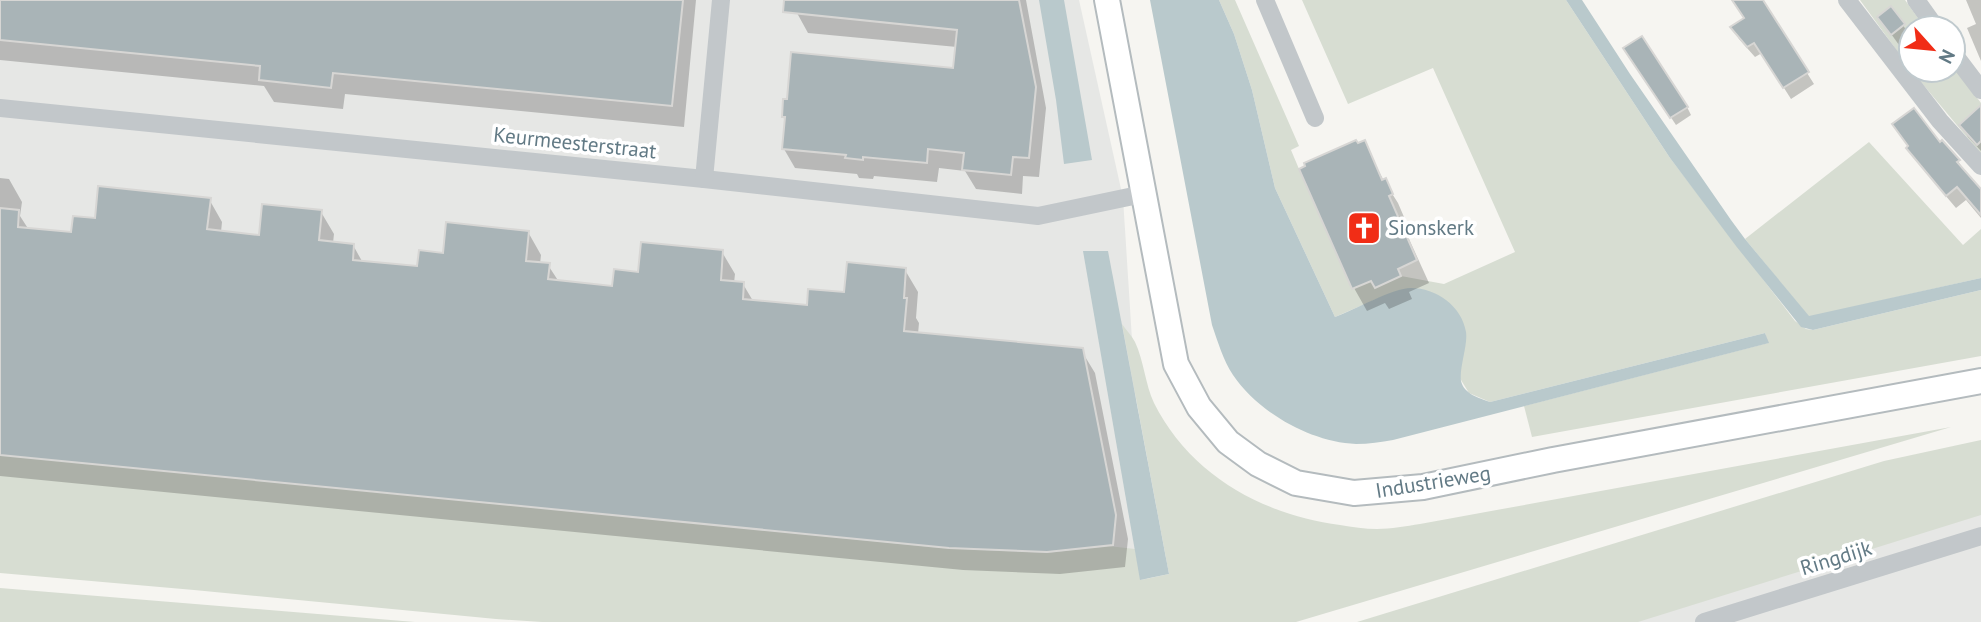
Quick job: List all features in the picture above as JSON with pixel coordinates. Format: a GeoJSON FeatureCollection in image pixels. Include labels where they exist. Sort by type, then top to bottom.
{"type":"FeatureCollection","features":[{"type":"Feature","properties":{"kind":"street"},"geometry":{"type":"LineString","coordinates":[[704,179],[721,0]]}},
{"type":"Feature","properties":{"kind":"street","name":"Industrieweg"},"geometry":{"type":"LineString","coordinates":[[1107,0],[1177,364],[1199,407],[1228,442],[1258,464],[1296,483],[1354,493],[1423,487],[1981,381]]}},
{"type":"Feature","properties":{"kind":"street"},"geometry":{"type":"LineString","coordinates":[[1265,0],[1315,118]]}},
{"type":"Feature","properties":{"kind":"street"},"geometry":{"type":"LineString","coordinates":[[1847,0],[1925,103],[1981,166]]}},
{"type":"Feature","properties":{"kind":"street","name":"Keurmeesterstraat"},"geometry":{"type":"LineString","coordinates":[[0,108],[704,179],[1038,216],[1143,194]]}},
{"type":"Feature","properties":{"kind":"street","name":"Ringdijk"},"geometry":{"type":"LineString","coordinates":[[1704,622],[1981,536]]}},
{"type":"Feature","properties":{"kind":"shaded area"},"geometry":{"type":"Polygon","coordinates":[[[0,0],[1079,0],[1123,198],[1150,622],[0,520],[0,0]]]}},
{"type":"Feature","properties":{"kind":"shaded area"},"geometry":{"type":"Polygon","coordinates":[[[1039,0],[1064,0],[1092,160],[1064,164],[1039,0]]]}},
{"type":"Feature","properties":{"kind":"shaded area"},"geometry":{"type":"Polygon","coordinates":[[[1150,0],[1219,0],[1234,34],[1252,90],[1275,188],[1335,317],[1403,289],[1420,289],[1438,295],[1453,307],[1464,323],[1466,337],[1461,381],[1472,395],[1490,402],[1765,333],[1769,343],[1388,441],[1361,444],[1339,442],[1321,438],[1287,423],[1256,401],[1233,375],[1212,325],[1150,0]]]}},
{"type":"Feature","properties":{"kind":"shaded area"},"geometry":{"type":"Polygon","coordinates":[[[1219,0],[1235,0],[1299,146],[1291,150],[1352,289],[1371,281],[1375,288],[1401,276],[1444,284],[1515,252],[1433,68],[1348,104],[1302,0],[1566,0],[1670,158],[1795,321],[1806,329],[1813,330],[1981,290],[1981,356],[1532,437],[1524,406],[1768,343],[1765,333],[1490,402],[1469,393],[1461,380],[1381,297],[1335,317],[1275,188],[1252,90],[1234,34],[1219,0]]]}},
{"type":"Feature","properties":{"kind":"shaded area"},"geometry":{"type":"Polygon","coordinates":[[[1566,0],[1582,0],[1731,220],[1809,316],[1981,278],[1981,290],[1813,330],[1801,327],[1670,158],[1566,0]]]}},
{"type":"Feature","properties":{"kind":"shaded area"},"geometry":{"type":"Polygon","coordinates":[[[1860,0],[1905,0],[1915,14],[1897,14],[1897,51],[1860,0]]]}},
{"type":"Feature","properties":{"kind":"shaded area"},"geometry":{"type":"Polygon","coordinates":[[[1923,84],[1967,84],[1981,103],[1981,154],[1923,84]]]}},
{"type":"Feature","properties":{"kind":"shaded area"},"geometry":{"type":"Polygon","coordinates":[[[1869,142],[1963,245],[1981,229],[1981,278],[1809,317],[1745,239],[1869,142]]]}},
{"type":"Feature","properties":{"kind":"shaded area"},"geometry":{"type":"Polygon","coordinates":[[[1083,251],[1108,251],[1169,574],[1140,580],[1083,251]]]}},
{"type":"Feature","properties":{"kind":"shaded area"},"geometry":{"type":"Polygon","coordinates":[[[1122,324],[1134,340],[1148,388],[1169,429],[1208,471],[1257,501],[1284,512],[1311,520],[1358,528],[1382,529],[1420,524],[1951,427],[1296,622],[542,622],[0,573],[0,454],[941,548],[1047,553],[1108,546],[1135,549],[1141,580],[1169,574],[1122,324]]]}},
{"type":"Feature","properties":{"kind":"shaded area"},"geometry":{"type":"Polygon","coordinates":[[[1981,440],[1981,515],[1638,622],[1357,622],[1884,461],[1981,440]]]}},
{"type":"Feature","properties":{"kind":"shaded area"},"geometry":{"type":"Polygon","coordinates":[[[1981,490],[1981,622],[1527,622],[1981,490]]]}},
{"type":"Feature","properties":{"kind":"shaded area"},"geometry":{"type":"Polygon","coordinates":[[[0,588],[415,622],[0,622],[0,588]]]}},
{"type":"Feature","properties":{"kind":"building"},"geometry":{"type":"Polygon","coordinates":[[[0,0],[683,0],[672,106],[333,73],[331,88],[259,80],[260,66],[0,40],[0,0]]]}},
{"type":"Feature","properties":{"kind":"building"},"geometry":{"type":"Polygon","coordinates":[[[784,0],[1019,0],[1036,87],[1029,158],[1013,157],[1011,175],[962,170],[964,153],[928,149],[927,163],[863,157],[863,160],[845,158],[846,155],[782,149],[785,117],[782,117],[783,99],[787,99],[791,52],[953,68],[957,30],[783,12],[784,0]]]}},
{"type":"Feature","properties":{"kind":"building"},"geometry":{"type":"Polygon","coordinates":[[[1732,0],[1763,0],[1809,72],[1783,88],[1754,43],[1747,47],[1730,27],[1744,18],[1732,0]]]}},
{"type":"Feature","properties":{"kind":"building"},"geometry":{"type":"Polygon","coordinates":[[[1891,6],[1897,14],[1897,30],[1891,35],[1877,17],[1891,6]]]}},
{"type":"Feature","properties":{"kind":"building"},"geometry":{"type":"Polygon","coordinates":[[[1642,36],[1688,107],[1670,118],[1623,48],[1642,36]]]}},
{"type":"Feature","properties":{"kind":"building"},"geometry":{"type":"Polygon","coordinates":[[[1981,105],[1981,141],[1977,145],[1959,125],[1981,105]]]}},
{"type":"Feature","properties":{"kind":"building"},"geometry":{"type":"Polygon","coordinates":[[[1914,108],[1940,142],[1942,140],[1960,160],[1957,162],[1981,189],[1981,215],[1957,187],[1946,196],[1906,148],[1908,146],[1892,124],[1914,108]]]}},
{"type":"Feature","properties":{"kind":"building","name":"Sionskerk"},"geometry":{"type":"Polygon","coordinates":[[[1356,140],[1358,143],[1365,140],[1382,180],[1386,178],[1393,194],[1389,196],[1417,260],[1398,269],[1401,276],[1375,288],[1371,281],[1352,289],[1299,169],[1305,166],[1304,163],[1356,140]]]}},
{"type":"Feature","properties":{"kind":"building"},"geometry":{"type":"Polygon","coordinates":[[[98,186],[211,198],[207,229],[259,235],[262,204],[322,210],[319,240],[354,244],[353,260],[417,266],[419,250],[443,253],[446,222],[529,231],[526,261],[550,263],[548,279],[612,286],[614,269],[638,272],[641,242],[723,250],[721,280],[744,282],[743,299],[807,305],[808,289],[844,292],[847,262],[906,268],[904,331],[1083,348],[1116,515],[1113,545],[1047,552],[949,548],[0,455],[0,208],[19,210],[18,227],[71,232],[73,216],[95,218],[98,186]]]}},
{"type":"Feature","properties":{"kind":"place","name":"Sionskerk"},"geometry":{"type":"Point","coordinates":[1364,228]}}]}
